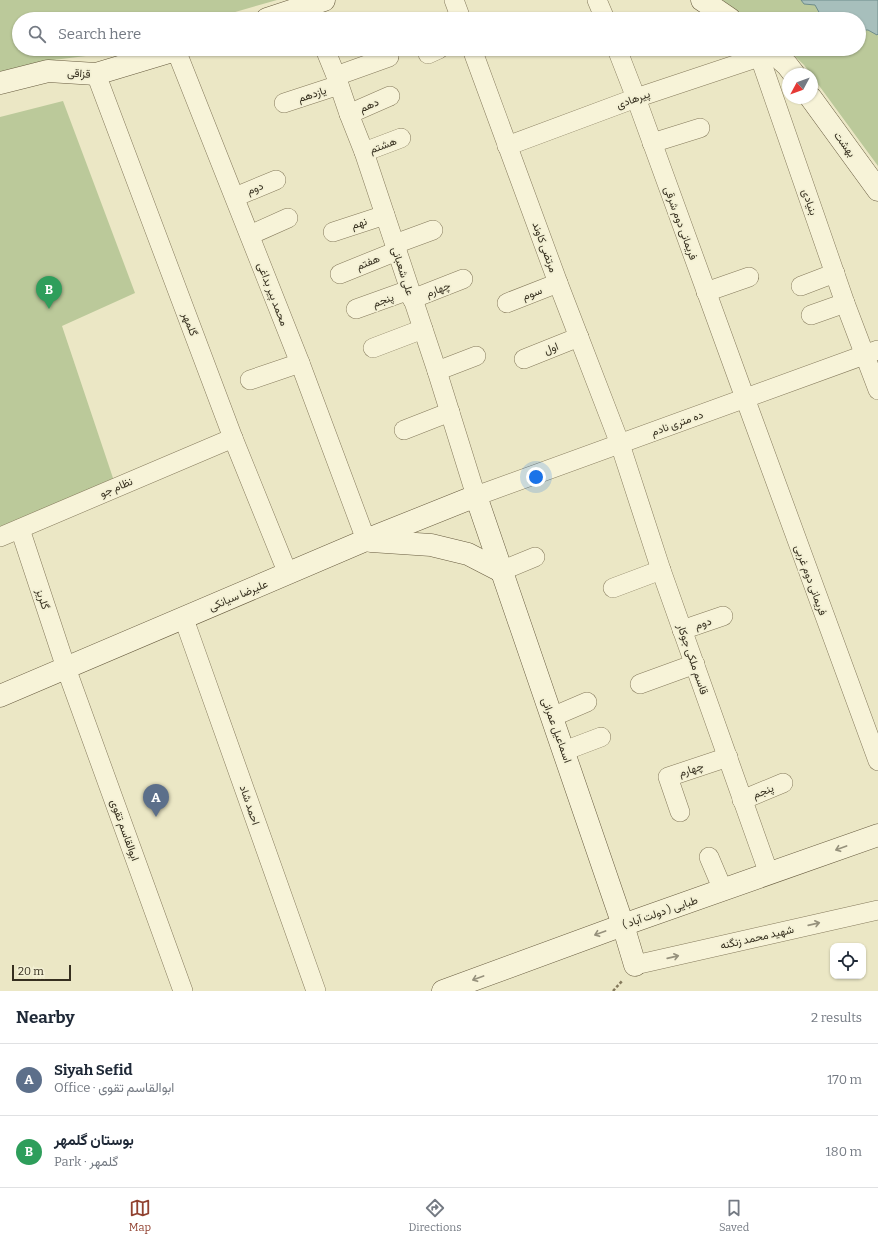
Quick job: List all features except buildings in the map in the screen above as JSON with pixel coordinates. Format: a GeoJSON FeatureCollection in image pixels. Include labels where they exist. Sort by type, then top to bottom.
{"type":"FeatureCollection","features":[{"type":"Feature","properties":{"kind":"street"},"geometry":{"type":"LineString","coordinates":[[454,0],[458,12]]}},
{"type":"Feature","properties":{"kind":"street"},"geometry":{"type":"LineString","coordinates":[[597,0],[602,12]]}},
{"type":"Feature","properties":{"kind":"street"},"geometry":{"type":"LineString","coordinates":[[702,0],[720,12]]}},
{"type":"Feature","properties":{"kind":"street"},"geometry":{"type":"LineString","coordinates":[[297,12],[314,8]]}},
{"type":"Feature","properties":{"kind":"street","name":"قزاقی"},"geometry":{"type":"LineString","coordinates":[[0,83],[48,71],[96,74],[158,56]]}},
{"type":"Feature","properties":{"kind":"street","name":"محمد پیر بداغی"},"geometry":{"type":"LineString","coordinates":[[180,56],[300,363],[366,540]]}},
{"type":"Feature","properties":{"kind":"street","name":"علی شعبانی"},"geometry":{"type":"LineString","coordinates":[[328,56],[364,152],[437,371],[476,496]]}},
{"type":"Feature","properties":{"kind":"street","name":"مرتضی کاوند"},"geometry":{"type":"LineString","coordinates":[[475,56],[558,283],[620,444]]}},
{"type":"Feature","properties":{"kind":"street","name":"فریمانی دوم شرقی"},"geometry":{"type":"LineString","coordinates":[[620,56],[744,398]]}},
{"type":"Feature","properties":{"kind":"street","name":"پیرهادی"},"geometry":{"type":"LineString","coordinates":[[508,146],[751,56]]}},
{"type":"Feature","properties":{"kind":"street","name":"بنیادی"},"geometry":{"type":"LineString","coordinates":[[763,56],[845,303],[871,352],[878,390]]}},
{"type":"Feature","properties":{"kind":"street"},"geometry":{"type":"LineString","coordinates":[[770,56],[787,65],[789,68]]}},
{"type":"Feature","properties":{"kind":"street","name":"یازدهم"},"geometry":{"type":"LineString","coordinates":[[284,103],[337,81],[388,57]]}},
{"type":"Feature","properties":{"kind":"street","name":"گلمهر"},"geometry":{"type":"LineString","coordinates":[[96,74],[233,438],[288,574]]}},
{"type":"Feature","properties":{"kind":"street","name":"دهم"},"geometry":{"type":"LineString","coordinates":[[349,114],[390,96]]}},
{"type":"Feature","properties":{"kind":"street","name":"بهشت"},"geometry":{"type":"LineString","coordinates":[[815,104],[878,190]]}},
{"type":"Feature","properties":{"kind":"street"},"geometry":{"type":"LineString","coordinates":[[652,142],[700,128]]}},
{"type":"Feature","properties":{"kind":"street","name":"هشتم"},"geometry":{"type":"LineString","coordinates":[[364,152],[402,138]]}},
{"type":"Feature","properties":{"kind":"street","name":"دوم"},"geometry":{"type":"LineString","coordinates":[[235,197],[276,180]]}},
{"type":"Feature","properties":{"kind":"street","name":"نهم"},"geometry":{"type":"LineString","coordinates":[[333,232],[385,215]]}},
{"type":"Feature","properties":{"kind":"street"},"geometry":{"type":"LineString","coordinates":[[250,235],[288,218]]}},
{"type":"Feature","properties":{"kind":"street","name":"هفتم"},"geometry":{"type":"LineString","coordinates":[[340,274],[433,230]]}},
{"type":"Feature","properties":{"kind":"street"},"geometry":{"type":"LineString","coordinates":[[801,286],[835,273]]}},
{"type":"Feature","properties":{"kind":"street"},"geometry":{"type":"LineString","coordinates":[[706,292],[749,277]]}},
{"type":"Feature","properties":{"kind":"street","name":"چهارم"},"geometry":{"type":"LineString","coordinates":[[411,294],[463,279]]}},
{"type":"Feature","properties":{"kind":"street","name":"سوم"},"geometry":{"type":"LineString","coordinates":[[507,303],[558,283]]}},
{"type":"Feature","properties":{"kind":"street","name":"پنجم"},"geometry":{"type":"LineString","coordinates":[[356,309],[411,294]]}},
{"type":"Feature","properties":{"kind":"street"},"geometry":{"type":"LineString","coordinates":[[811,315],[845,303]]}},
{"type":"Feature","properties":{"kind":"street"},"geometry":{"type":"LineString","coordinates":[[373,348],[423,329]]}},
{"type":"Feature","properties":{"kind":"street","name":"اول"},"geometry":{"type":"LineString","coordinates":[[524,359],[579,338]]}},
{"type":"Feature","properties":{"kind":"street","name":"ده متری نادم"},"geometry":{"type":"LineString","coordinates":[[476,496],[871,352]]}},
{"type":"Feature","properties":{"kind":"street"},"geometry":{"type":"LineString","coordinates":[[437,371],[476,356]]}},
{"type":"Feature","properties":{"kind":"street"},"geometry":{"type":"LineString","coordinates":[[250,380],[300,363]]}},
{"type":"Feature","properties":{"kind":"street","name":"فریمانی دوم غربی"},"geometry":{"type":"LineString","coordinates":[[744,398],[878,761]]}},
{"type":"Feature","properties":{"kind":"street"},"geometry":{"type":"LineString","coordinates":[[404,430],[450,412]]}},
{"type":"Feature","properties":{"kind":"street","name":"نظام جو"},"geometry":{"type":"LineString","coordinates":[[0,537],[233,438]]}},
{"type":"Feature","properties":{"kind":"street","name":"قاسم ملکی جوکار"},"geometry":{"type":"LineString","coordinates":[[620,444],[661,570],[769,874]]}},
{"type":"Feature","properties":{"kind":"street","name":"علیرضا سیانکی"},"geometry":{"type":"LineString","coordinates":[[0,696],[366,540],[476,496]]}},
{"type":"Feature","properties":{"kind":"street","name":"اسماعیل عمرانی"},"geometry":{"type":"LineString","coordinates":[[476,496],[623,924],[635,965]]}},
{"type":"Feature","properties":{"kind":"street","name":"گلریز"},"geometry":{"type":"LineString","coordinates":[[20,529],[66,668]]}},
{"type":"Feature","properties":{"kind":"street"},"geometry":{"type":"LineString","coordinates":[[366,540],[431,545],[468,554],[501,571],[535,557]]}},
{"type":"Feature","properties":{"kind":"street"},"geometry":{"type":"LineString","coordinates":[[613,588],[661,570]]}},
{"type":"Feature","properties":{"kind":"street","name":"دوم"},"geometry":{"type":"LineString","coordinates":[[682,630],[723,616]]}},
{"type":"Feature","properties":{"kind":"street","name":"احمد شاد"},"geometry":{"type":"LineString","coordinates":[[184,618],[316,991]]}},
{"type":"Feature","properties":{"kind":"street"},"geometry":{"type":"LineString","coordinates":[[640,684],[695,664]]}},
{"type":"Feature","properties":{"kind":"street","name":"ابوالقاسم تقوی"},"geometry":{"type":"LineString","coordinates":[[66,668],[183,991]]}},
{"type":"Feature","properties":{"kind":"street"},"geometry":{"type":"LineString","coordinates":[[552,717],[587,702]]}},
{"type":"Feature","properties":{"kind":"street"},"geometry":{"type":"LineString","coordinates":[[564,751],[601,737]]}},
{"type":"Feature","properties":{"kind":"street","name":"چهارم"},"geometry":{"type":"LineString","coordinates":[[680,812],[668,777],[728,757]]}},
{"type":"Feature","properties":{"kind":"street","name":"پنجم"},"geometry":{"type":"LineString","coordinates":[[742,800],[783,783]]}},
{"type":"Feature","properties":{"kind":"street","name":"طبایی ( دولت آباد )"},"geometry":{"type":"LineString","coordinates":[[443,991],[623,924],[769,874],[878,834]]}},
{"type":"Feature","properties":{"kind":"street"},"geometry":{"type":"LineString","coordinates":[[710,857],[723,890]]}},
{"type":"Feature","properties":{"kind":"street","name":"شهید محمد زنگنه"},"geometry":{"type":"LineString","coordinates":[[635,965],[878,910]]}},
{"type":"Feature","properties":{"kind":"green space"},"geometry":{"type":"Polygon","coordinates":[[[0,0],[277,0],[235,12],[12,12],[12,56],[86,56],[45,61],[0,72],[0,0]]]}},
{"type":"Feature","properties":{"kind":"green space"},"geometry":{"type":"Polygon","coordinates":[[[719,0],[878,0],[878,166],[818,84],[818,68],[806,68],[794,56],[866,56],[866,12],[737,12],[719,0]]]}},
{"type":"Feature","properties":{"kind":"green space"},"geometry":{"type":"Polygon","coordinates":[[[63,101],[135,293],[62,326],[116,487],[0,540],[0,117],[63,101]]]}},
{"type":"Feature","properties":{"kind":"water"},"geometry":{"type":"Polygon","coordinates":[[[801,0],[878,0],[878,34],[877,35],[866,30],[866,12],[819,12],[815,5],[804,4],[801,0]]]}},
{"type":"Feature","properties":{"kind":"place","name":"بوستان گلمهر"},"geometry":{"type":"Point","coordinates":[49,309]}},
{"type":"Feature","properties":{"kind":"place","name":"Siyah Sefid"},"geometry":{"type":"Point","coordinates":[156,817]}}]}
